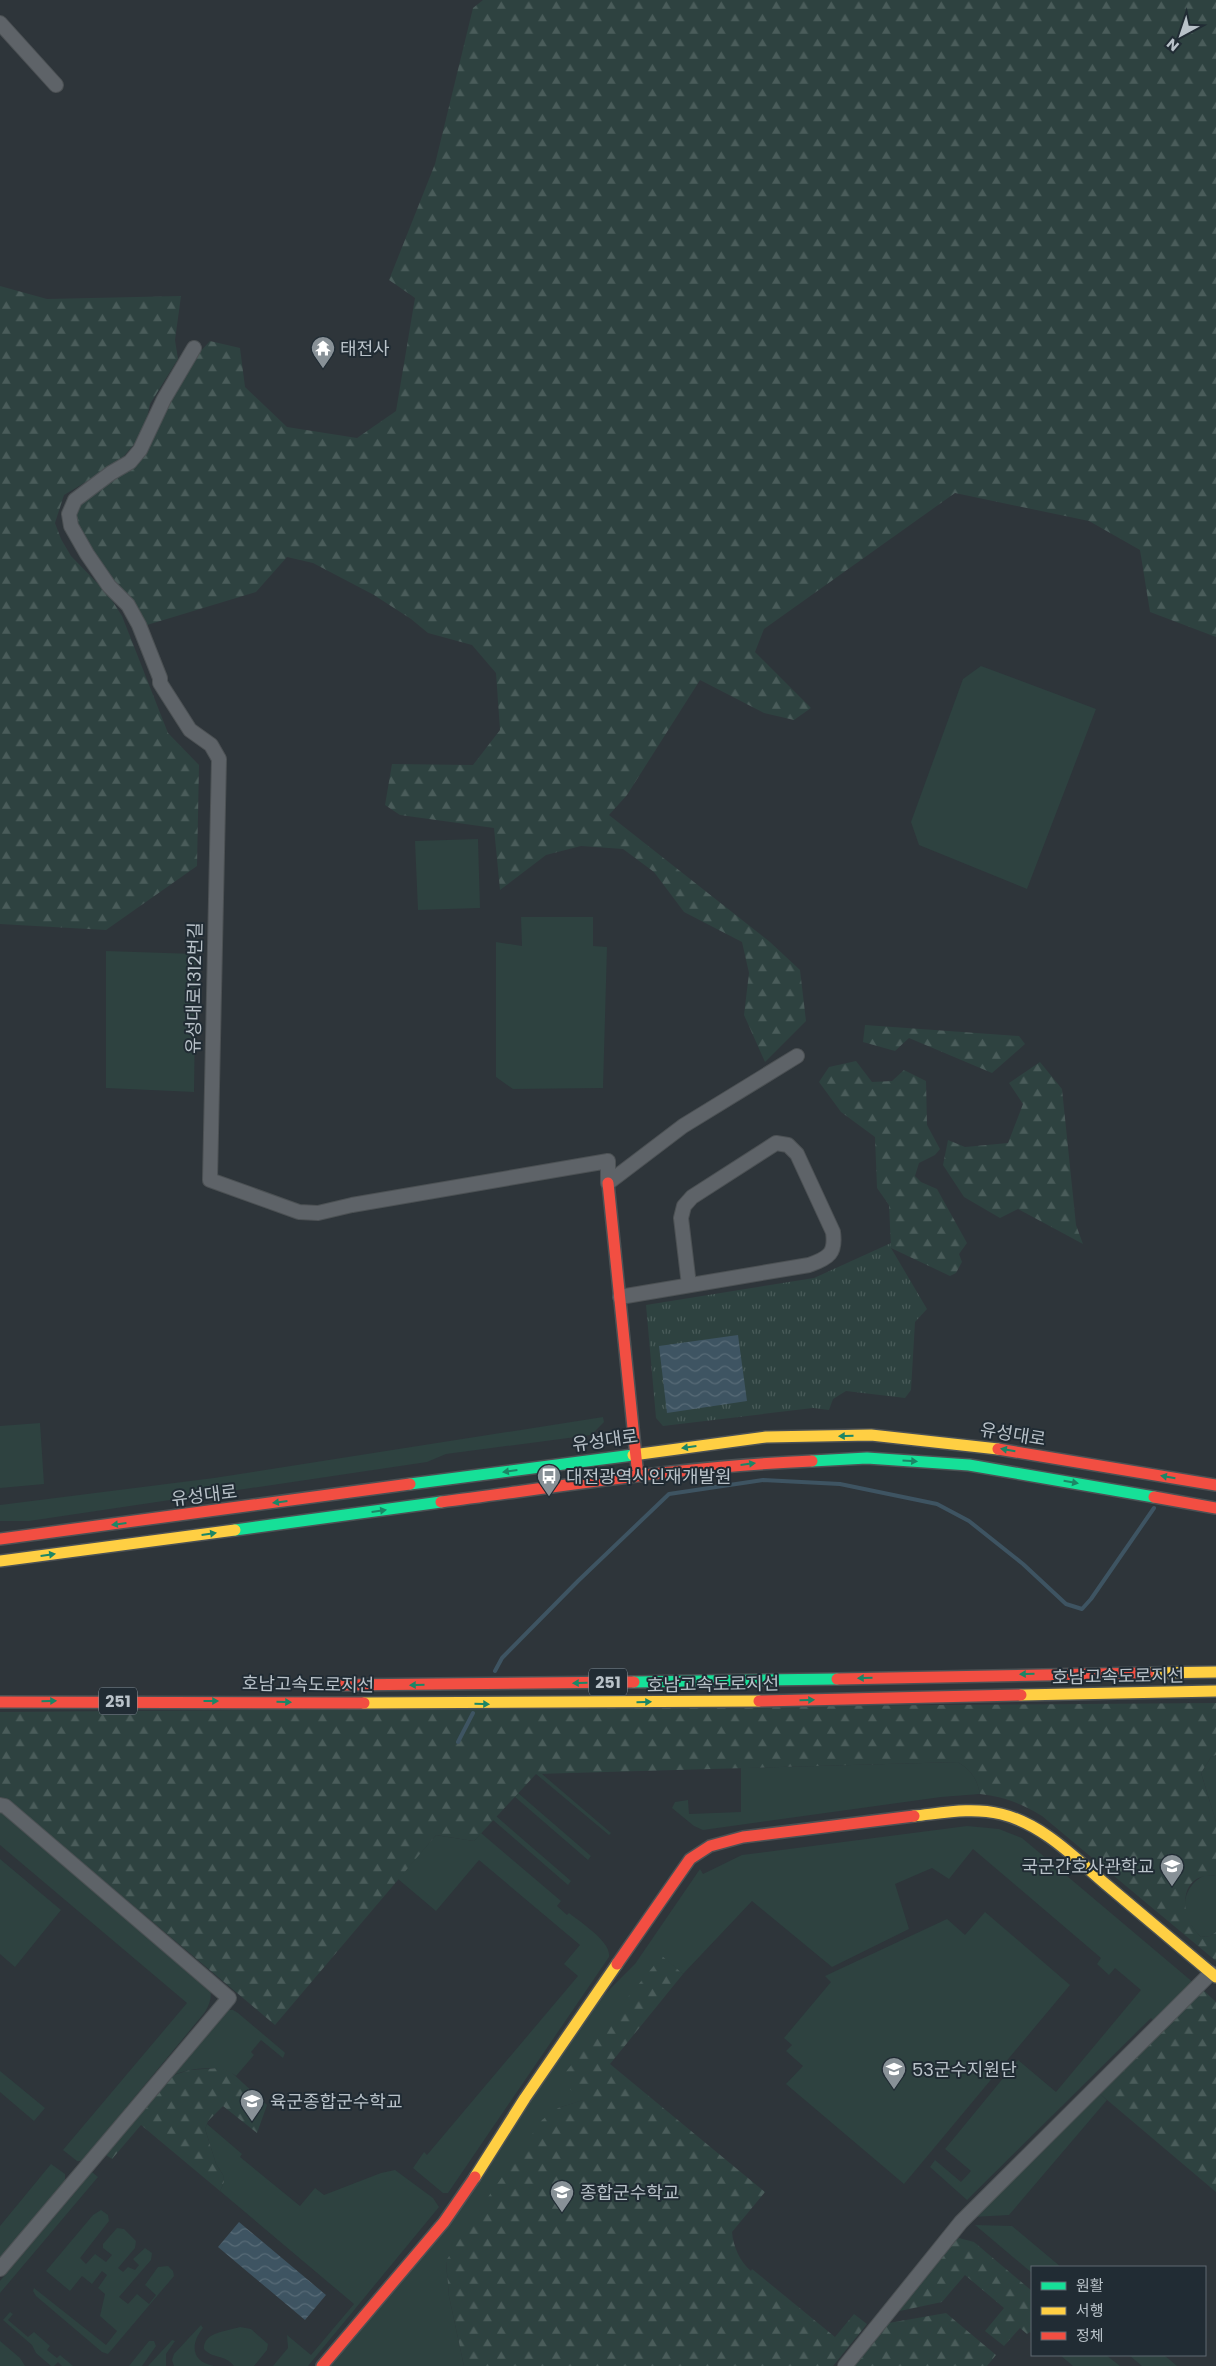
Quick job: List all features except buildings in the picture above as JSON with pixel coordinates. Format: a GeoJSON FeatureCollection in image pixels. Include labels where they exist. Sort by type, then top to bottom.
{"type":"FeatureCollection","features":[{"type":"Feature","properties":{"kind":"main road","name":"유성대로1312번길"},"geometry":{"type":"LineString","coordinates":[[608,1183],[638,1476]]}},
{"type":"Feature","properties":{"kind":"main road","name":"유성대로"},"geometry":{"type":"LineString","coordinates":[[0,1539],[754,1438],[870,1435],[975,1445],[1216,1486]]}},
{"type":"Feature","properties":{"kind":"main road"},"geometry":{"type":"LineString","coordinates":[[0,1562],[638,1476],[758,1463],[867,1458],[970,1465],[1216,1508]]}},
{"type":"Feature","properties":{"kind":"main road","name":"호남고속도로지선"},"geometry":{"type":"LineString","coordinates":[[329,1686],[1216,1672]]}},
{"type":"Feature","properties":{"kind":"main road","name":"호남고속도로지선"},"geometry":{"type":"LineString","coordinates":[[0,1702],[236,1701],[494,1704],[787,1701],[1216,1692]]}},
{"type":"Feature","properties":{"kind":"main road"},"geometry":{"type":"LineString","coordinates":[[322,2366],[444,2222],[592,1999],[690,1860],[710,1846],[744,1837],[966,1810],[1000,1813],[1031,1824],[1056,1842],[1213,1975]]}},
{"type":"Feature","properties":{"kind":"street"},"geometry":{"type":"LineString","coordinates":[[0,23],[56,85]]}},
{"type":"Feature","properties":{"kind":"street","name":"유성대로1312번길"},"geometry":{"type":"LineString","coordinates":[[194,348],[164,399],[140,450],[130,462],[75,500],[69,514],[71,526],[87,554],[109,586],[128,605],[139,625],[160,678],[160,683],[174,708],[190,730],[212,745],[219,759],[210,1180],[299,1212],[318,1212],[608,1161],[608,1183]]}},
{"type":"Feature","properties":{"kind":"street"},"geometry":{"type":"LineString","coordinates":[[608,1183],[683,1126],[797,1056]]}},
{"type":"Feature","properties":{"kind":"street"},"geometry":{"type":"LineString","coordinates":[[620,1297],[689,1286],[809,1265],[820,1261],[831,1253],[835,1245],[833,1232],[797,1154],[788,1145],[776,1143],[692,1197],[684,1206],[681,1218],[689,1286]]}},
{"type":"Feature","properties":{"kind":"street"},"geometry":{"type":"LineString","coordinates":[[0,1805],[4,1806],[229,1998],[0,2269]]}},
{"type":"Feature","properties":{"kind":"street"},"geometry":{"type":"LineString","coordinates":[[844,2366],[961,2222],[1213,1975]]}},
{"type":"Feature","properties":{"kind":"green space"},"geometry":{"type":"Polygon","coordinates":[[[483,0],[1216,0],[1216,637],[1150,612],[1140,550],[1089,521],[955,493],[764,629],[755,652],[811,708],[794,720],[764,713],[700,680],[627,795],[609,815],[770,942],[800,970],[806,1021],[765,1062],[744,1015],[749,973],[742,942],[684,912],[654,872],[623,849],[581,846],[546,855],[500,890],[494,828],[400,815],[385,805],[392,764],[473,765],[500,730],[496,673],[472,645],[428,633],[411,619],[374,595],[313,563],[287,557],[256,592],[147,625],[108,577],[68,509],[142,457],[152,441],[168,403],[198,354],[210,341],[240,348],[245,387],[287,427],[357,438],[396,411],[415,298],[389,280],[435,164],[473,8],[483,0]]]}},
{"type":"Feature","properties":{"kind":"green space"},"geometry":{"type":"Polygon","coordinates":[[[0,286],[47,299],[181,296],[175,340],[178,359],[150,404],[146,423],[136,442],[124,456],[64,495],[55,523],[61,539],[71,556],[108,594],[122,616],[168,733],[199,765],[197,866],[106,930],[0,924],[0,286]]]}},
{"type":"Feature","properties":{"kind":"green space"},"geometry":{"type":"Polygon","coordinates":[[[981,666],[1096,709],[1027,889],[919,845],[911,822],[963,679],[981,666]]]}},
{"type":"Feature","properties":{"kind":"green space"},"geometry":{"type":"Polygon","coordinates":[[[478,839],[480,908],[418,910],[415,841],[478,839]]]}},
{"type":"Feature","properties":{"kind":"green space"},"geometry":{"type":"Polygon","coordinates":[[[521,917],[593,917],[593,946],[607,947],[603,1088],[513,1089],[496,1077],[496,942],[522,946],[521,917]]]}},
{"type":"Feature","properties":{"kind":"green space"},"geometry":{"type":"Polygon","coordinates":[[[106,951],[196,954],[194,1092],[106,1088],[106,951]]]}},
{"type":"Feature","properties":{"kind":"green space"},"geometry":{"type":"Polygon","coordinates":[[[865,1025],[1019,1036],[1025,1044],[992,1073],[909,1038],[895,1051],[863,1042],[865,1025]]]}},
{"type":"Feature","properties":{"kind":"green space"},"geometry":{"type":"Polygon","coordinates":[[[856,1061],[872,1082],[892,1081],[904,1070],[926,1081],[927,1125],[940,1149],[935,1155],[919,1163],[915,1176],[921,1182],[937,1189],[967,1243],[959,1254],[962,1262],[956,1273],[950,1276],[891,1248],[889,1205],[877,1188],[875,1137],[841,1112],[819,1082],[829,1067],[856,1061]]]}},
{"type":"Feature","properties":{"kind":"green space"},"geometry":{"type":"Polygon","coordinates":[[[1040,1062],[1062,1089],[1076,1225],[1083,1244],[1018,1209],[1000,1218],[964,1197],[943,1165],[948,1140],[965,1147],[1008,1143],[1023,1104],[1009,1083],[1040,1062]]]}},
{"type":"Feature","properties":{"kind":"green space"},"geometry":{"type":"Polygon","coordinates":[[[891,1243],[891,1248],[927,1309],[915,1322],[911,1390],[905,1398],[846,1391],[833,1399],[829,1410],[813,1408],[663,1426],[656,1418],[646,1305],[814,1278],[891,1243]]]}},
{"type":"Feature","properties":{"kind":"green space"},"geometry":{"type":"Polygon","coordinates":[[[603,1417],[604,1422],[591,1435],[446,1454],[427,1462],[29,1521],[0,1521],[0,1505],[214,1478],[603,1417]]]}},
{"type":"Feature","properties":{"kind":"green space"},"geometry":{"type":"Polygon","coordinates":[[[40,1423],[44,1484],[0,1488],[0,1426],[40,1423]]]}},
{"type":"Feature","properties":{"kind":"green space"},"geometry":{"type":"Polygon","coordinates":[[[1216,1703],[1216,1755],[1211,1757],[1201,1773],[1216,1822],[1216,1876],[1204,1876],[1194,1881],[1188,1888],[1186,1908],[1193,1928],[1201,1937],[1210,1936],[1216,1932],[1216,1961],[1042,1816],[1012,1801],[980,1794],[973,1776],[958,1762],[536,1774],[474,1841],[436,1835],[275,2025],[7,1799],[0,1797],[0,1712],[1216,1703]]]}},
{"type":"Feature","properties":{"kind":"green space"},"geometry":{"type":"Polygon","coordinates":[[[1216,1755],[1216,1822],[1201,1773],[1211,1757],[1216,1755]]]}},
{"type":"Feature","properties":{"kind":"green space"},"geometry":{"type":"Polygon","coordinates":[[[958,1762],[973,1776],[980,1794],[941,1797],[703,1830],[694,1826],[672,1808],[675,1802],[688,1800],[689,1814],[741,1812],[741,1768],[958,1762]]]}},
{"type":"Feature","properties":{"kind":"green space"},"geometry":{"type":"Polygon","coordinates":[[[536,1774],[542,1774],[611,1833],[609,1835],[536,1774]]]}},
{"type":"Feature","properties":{"kind":"green space"},"geometry":{"type":"Polygon","coordinates":[[[518,1793],[591,1856],[588,1860],[515,1797],[518,1793]]]}},
{"type":"Feature","properties":{"kind":"green space"},"geometry":{"type":"Polygon","coordinates":[[[0,1810],[209,1986],[211,1993],[205,2012],[82,2161],[77,2161],[63,2150],[187,2003],[0,1845],[0,1810]]]}},
{"type":"Feature","properties":{"kind":"green space"},"geometry":{"type":"Polygon","coordinates":[[[496,1816],[571,1881],[568,1885],[493,1820],[496,1816]]]}},
{"type":"Feature","properties":{"kind":"green space"},"geometry":{"type":"Polygon","coordinates":[[[967,1826],[999,1829],[1022,1838],[1195,1984],[1156,2023],[1151,2018],[967,2200],[930,2167],[935,2160],[961,2182],[971,2171],[945,2149],[1018,2060],[1056,2092],[1141,1990],[1115,1968],[1109,1975],[1097,1964],[1101,1958],[973,1849],[949,1879],[932,1868],[895,1884],[909,1929],[832,1967],[752,1901],[683,1974],[662,1957],[560,2080],[584,2100],[558,2108],[446,2262],[449,2296],[464,2366],[329,2366],[601,1998],[635,1964],[700,1869],[703,1874],[742,1855],[967,1826]]]}},
{"type":"Feature","properties":{"kind":"green space"},"geometry":{"type":"Polygon","coordinates":[[[481,1833],[561,1901],[557,1906],[567,1915],[569,1913],[601,1939],[609,1951],[609,1957],[448,2193],[443,2193],[413,2168],[424,2152],[427,2155],[578,1976],[564,1964],[580,1945],[479,1860],[436,1911],[398,1879],[436,1835],[474,1841],[481,1833]]]}},
{"type":"Feature","properties":{"kind":"green space"},"geometry":{"type":"Polygon","coordinates":[[[0,1859],[61,1910],[15,1967],[0,1954],[0,1859]]]}},
{"type":"Feature","properties":{"kind":"green space"},"geometry":{"type":"Polygon","coordinates":[[[1205,1875],[1216,1876],[1216,1932],[1210,1936],[1201,1937],[1189,1922],[1185,1904],[1190,1888],[1205,1875]]]}},
{"type":"Feature","properties":{"kind":"green space"},"geometry":{"type":"Polygon","coordinates":[[[985,1912],[1070,1985],[904,2184],[786,2084],[803,2066],[786,2051],[792,2045],[784,2038],[831,1982],[825,1976],[947,1919],[965,1935],[985,1912]]]}},
{"type":"Feature","properties":{"kind":"green space","name":"종합군수학교"},"geometry":{"type":"Polygon","coordinates":[[[662,1956],[683,1974],[610,2064],[765,2192],[732,2232],[738,2253],[747,2267],[751,2271],[752,2269],[835,2337],[854,2314],[867,2324],[833,2366],[464,2366],[449,2296],[446,2261],[467,2227],[542,2120],[558,2108],[583,2100],[559,2080],[662,1956]]]}},
{"type":"Feature","properties":{"kind":"green space"},"geometry":{"type":"Polygon","coordinates":[[[1203,1990],[1216,2002],[1216,2192],[1099,2093],[1203,1990]]]}},
{"type":"Feature","properties":{"kind":"green space"},"geometry":{"type":"Polygon","coordinates":[[[227,2010],[233,2010],[238,2013],[283,2051],[285,2053],[283,2058],[261,2040],[251,2052],[254,2055],[236,2076],[223,2070],[206,2068],[174,2075],[227,2010]]]}},
{"type":"Feature","properties":{"kind":"green space"},"geometry":{"type":"Polygon","coordinates":[[[220,2068],[231,2072],[267,2105],[257,2133],[223,2106],[208,2121],[205,2129],[216,2164],[223,2175],[224,2182],[220,2191],[141,2125],[112,2159],[106,2155],[174,2075],[190,2070],[220,2068]]]}},
{"type":"Feature","properties":{"kind":"green space"},"geometry":{"type":"Polygon","coordinates":[[[0,2071],[45,2108],[34,2121],[0,2092],[0,2071]]]}},
{"type":"Feature","properties":{"kind":"green space"},"geometry":{"type":"Polygon","coordinates":[[[1099,2093],[1107,2100],[1009,2215],[973,2217],[1099,2093]]]}},
{"type":"Feature","properties":{"kind":"green space"},"geometry":{"type":"Polygon","coordinates":[[[207,2124],[242,2154],[240,2157],[300,2206],[315,2188],[324,2195],[381,2173],[395,2170],[433,2198],[439,2207],[308,2366],[273,2366],[288,2348],[287,2335],[311,2355],[354,2304],[220,2191],[224,2182],[223,2175],[216,2164],[205,2129],[207,2124]]]}},
{"type":"Feature","properties":{"kind":"green space"},"geometry":{"type":"Polygon","coordinates":[[[51,2164],[65,2174],[65,2181],[0,2258],[0,2226],[51,2164]]]}},
{"type":"Feature","properties":{"kind":"green space"},"geometry":{"type":"Polygon","coordinates":[[[92,2172],[98,2177],[0,2293],[0,2281],[92,2172]]]}},
{"type":"Feature","properties":{"kind":"green space"},"geometry":{"type":"Polygon","coordinates":[[[101,2210],[108,2215],[109,2221],[80,2258],[86,2264],[95,2254],[106,2262],[112,2255],[103,2248],[103,2244],[117,2228],[124,2229],[136,2241],[135,2248],[118,2268],[123,2272],[128,2267],[135,2270],[139,2265],[133,2259],[145,2248],[152,2253],[151,2260],[119,2297],[128,2304],[137,2294],[149,2304],[156,2295],[145,2285],[158,2267],[168,2266],[173,2271],[174,2276],[108,2354],[102,2352],[36,2296],[33,2291],[34,2288],[106,2345],[117,2331],[100,2316],[105,2294],[98,2288],[107,2275],[102,2271],[92,2284],[82,2276],[70,2291],[46,2271],[93,2215],[101,2210]]]}},
{"type":"Feature","properties":{"kind":"green space"},"geometry":{"type":"Polygon","coordinates":[[[975,2225],[1012,2226],[1060,2266],[1031,2266],[1031,2272],[975,2225]]]}},
{"type":"Feature","properties":{"kind":"green space"},"geometry":{"type":"Polygon","coordinates":[[[959,2238],[974,2242],[1031,2290],[1031,2333],[1027,2334],[1020,2328],[1004,2346],[985,2331],[1004,2308],[965,2275],[942,2302],[895,2312],[953,2241],[959,2238]]]}},
{"type":"Feature","properties":{"kind":"green space"},"geometry":{"type":"Polygon","coordinates":[[[10,2312],[13,2314],[8,2320],[28,2337],[34,2332],[50,2346],[47,2350],[57,2358],[60,2355],[73,2366],[62,2366],[58,2362],[51,2366],[36,2353],[32,2345],[3,2320],[10,2312]]]}},
{"type":"Feature","properties":{"kind":"green space"},"geometry":{"type":"Polygon","coordinates":[[[946,2313],[996,2355],[987,2366],[850,2366],[883,2324],[946,2313]]]}},
{"type":"Feature","properties":{"kind":"green space"},"geometry":{"type":"Polygon","coordinates":[[[201,2325],[203,2328],[196,2340],[195,2352],[201,2361],[214,2366],[174,2366],[172,2360],[174,2354],[201,2325]]]}},
{"type":"Feature","properties":{"kind":"green space"},"geometry":{"type":"Polygon","coordinates":[[[240,2327],[251,2329],[268,2344],[267,2350],[254,2366],[234,2366],[227,2360],[204,2349],[205,2343],[212,2336],[240,2327]]]}},
{"type":"Feature","properties":{"kind":"green space"},"geometry":{"type":"Polygon","coordinates":[[[172,2340],[175,2341],[166,2354],[166,2366],[148,2366],[172,2340]]]}},
{"type":"Feature","properties":{"kind":"green space"},"geometry":{"type":"Polygon","coordinates":[[[0,2341],[20,2358],[25,2366],[0,2366],[0,2341]]]}},
{"type":"Feature","properties":{"kind":"green space"},"geometry":{"type":"Polygon","coordinates":[[[149,2341],[154,2341],[156,2346],[142,2366],[129,2366],[149,2341]]]}},
{"type":"Feature","properties":{"kind":"green space"},"geometry":{"type":"Polygon","coordinates":[[[1061,2356],[1107,2356],[1120,2366],[1073,2366],[1061,2356]]]}},
{"type":"Feature","properties":{"kind":"green space"},"geometry":{"type":"Polygon","coordinates":[[[1130,2356],[1165,2356],[1177,2366],[1142,2366],[1130,2356]]]}},
{"type":"Feature","properties":{"kind":"water"},"geometry":{"type":"Polygon","coordinates":[[[738,1335],[747,1401],[667,1413],[659,1346],[738,1335]]]}},
{"type":"Feature","properties":{"kind":"water"},"geometry":{"type":"Polygon","coordinates":[[[239,2222],[326,2295],[305,2320],[218,2247],[239,2222]]]}},
{"type":"Feature","properties":{"kind":"waterway"},"geometry":{"type":"LineString","coordinates":[[495,1671],[502,1658],[578,1581],[669,1494],[763,1480],[840,1484],[937,1504],[969,1521],[1023,1564],[1066,1604],[1082,1609],[1091,1599],[1154,1508]]}},
{"type":"Feature","properties":{"kind":"waterway"},"geometry":{"type":"LineString","coordinates":[[458,1742],[473,1713]]}},
{"type":"Feature","properties":{"kind":"traffic: fast"},"geometry":{"type":"LineString","coordinates":[[410,1484],[633,1455]]}},
{"type":"Feature","properties":{"kind":"traffic: fast"},"geometry":{"type":"LineString","coordinates":[[812,1461],[867,1458],[969,1465],[1154,1497]]}},
{"type":"Feature","properties":{"kind":"traffic: fast"},"geometry":{"type":"LineString","coordinates":[[235,1530],[441,1502]]}},
{"type":"Feature","properties":{"kind":"traffic: fast"},"geometry":{"type":"LineString","coordinates":[[634,1682],[837,1679]]}},
{"type":"Feature","properties":{"kind":"traffic: slow"},"geometry":{"type":"LineString","coordinates":[[633,1455],[766,1437],[871,1435],[998,1449]]}},
{"type":"Feature","properties":{"kind":"traffic: slow"},"geometry":{"type":"LineString","coordinates":[[0,1561],[235,1530]]}},
{"type":"Feature","properties":{"kind":"traffic: slow"},"geometry":{"type":"LineString","coordinates":[[1148,1673],[1216,1672]]}},
{"type":"Feature","properties":{"kind":"traffic: slow"},"geometry":{"type":"LineString","coordinates":[[1021,1695],[1216,1691]]}},
{"type":"Feature","properties":{"kind":"traffic: slow"},"geometry":{"type":"LineString","coordinates":[[364,1703],[759,1701]]}},
{"type":"Feature","properties":{"kind":"traffic: slow"},"geometry":{"type":"LineString","coordinates":[[914,1816],[958,1811],[979,1811],[1001,1814],[1031,1826],[1071,1854],[1216,1977]]}},
{"type":"Feature","properties":{"kind":"traffic: slow"},"geometry":{"type":"LineString","coordinates":[[475,2177],[525,2098],[617,1964]]}},
{"type":"Feature","properties":{"kind":"traffic: jam"},"geometry":{"type":"LineString","coordinates":[[608,1183],[637,1467]]}},
{"type":"Feature","properties":{"kind":"traffic: jam"},"geometry":{"type":"LineString","coordinates":[[998,1449],[1216,1485]]}},
{"type":"Feature","properties":{"kind":"traffic: jam"},"geometry":{"type":"LineString","coordinates":[[441,1502],[672,1472],[812,1461]]}},
{"type":"Feature","properties":{"kind":"traffic: jam"},"geometry":{"type":"LineString","coordinates":[[0,1539],[410,1484]]}},
{"type":"Feature","properties":{"kind":"traffic: jam"},"geometry":{"type":"LineString","coordinates":[[1154,1497],[1216,1508]]}},
{"type":"Feature","properties":{"kind":"traffic: jam"},"geometry":{"type":"LineString","coordinates":[[837,1679],[1148,1673]]}},
{"type":"Feature","properties":{"kind":"traffic: jam"},"geometry":{"type":"LineString","coordinates":[[341,1685],[634,1682]]}},
{"type":"Feature","properties":{"kind":"traffic: jam"},"geometry":{"type":"LineString","coordinates":[[759,1701],[1021,1695]]}},
{"type":"Feature","properties":{"kind":"traffic: jam"},"geometry":{"type":"LineString","coordinates":[[0,1702],[364,1703]]}},
{"type":"Feature","properties":{"kind":"traffic: jam"},"geometry":{"type":"LineString","coordinates":[[617,1964],[690,1859],[710,1846],[743,1837],[914,1816]]}},
{"type":"Feature","properties":{"kind":"traffic: jam"},"geometry":{"type":"LineString","coordinates":[[322,2366],[444,2222],[475,2177]]}},
{"type":"Feature","properties":{"kind":"place","name":"태전사"},"geometry":{"type":"Point","coordinates":[323,369]}},
{"type":"Feature","properties":{"kind":"place","name":"대전광역시인재개발원"},"geometry":{"type":"Point","coordinates":[549,1497]}},
{"type":"Feature","properties":{"kind":"place","name":"국군간호사관학교"},"geometry":{"type":"Point","coordinates":[1172,1887]}},
{"type":"Feature","properties":{"kind":"place","name":"53군수지원단"},"geometry":{"type":"Point","coordinates":[894,2090]}},
{"type":"Feature","properties":{"kind":"place","name":"육군종합군수학교"},"geometry":{"type":"Point","coordinates":[252,2122]}},
{"type":"Feature","properties":{"kind":"place","name":"종합군수학교"},"geometry":{"type":"Point","coordinates":[562,2213]}}]}
